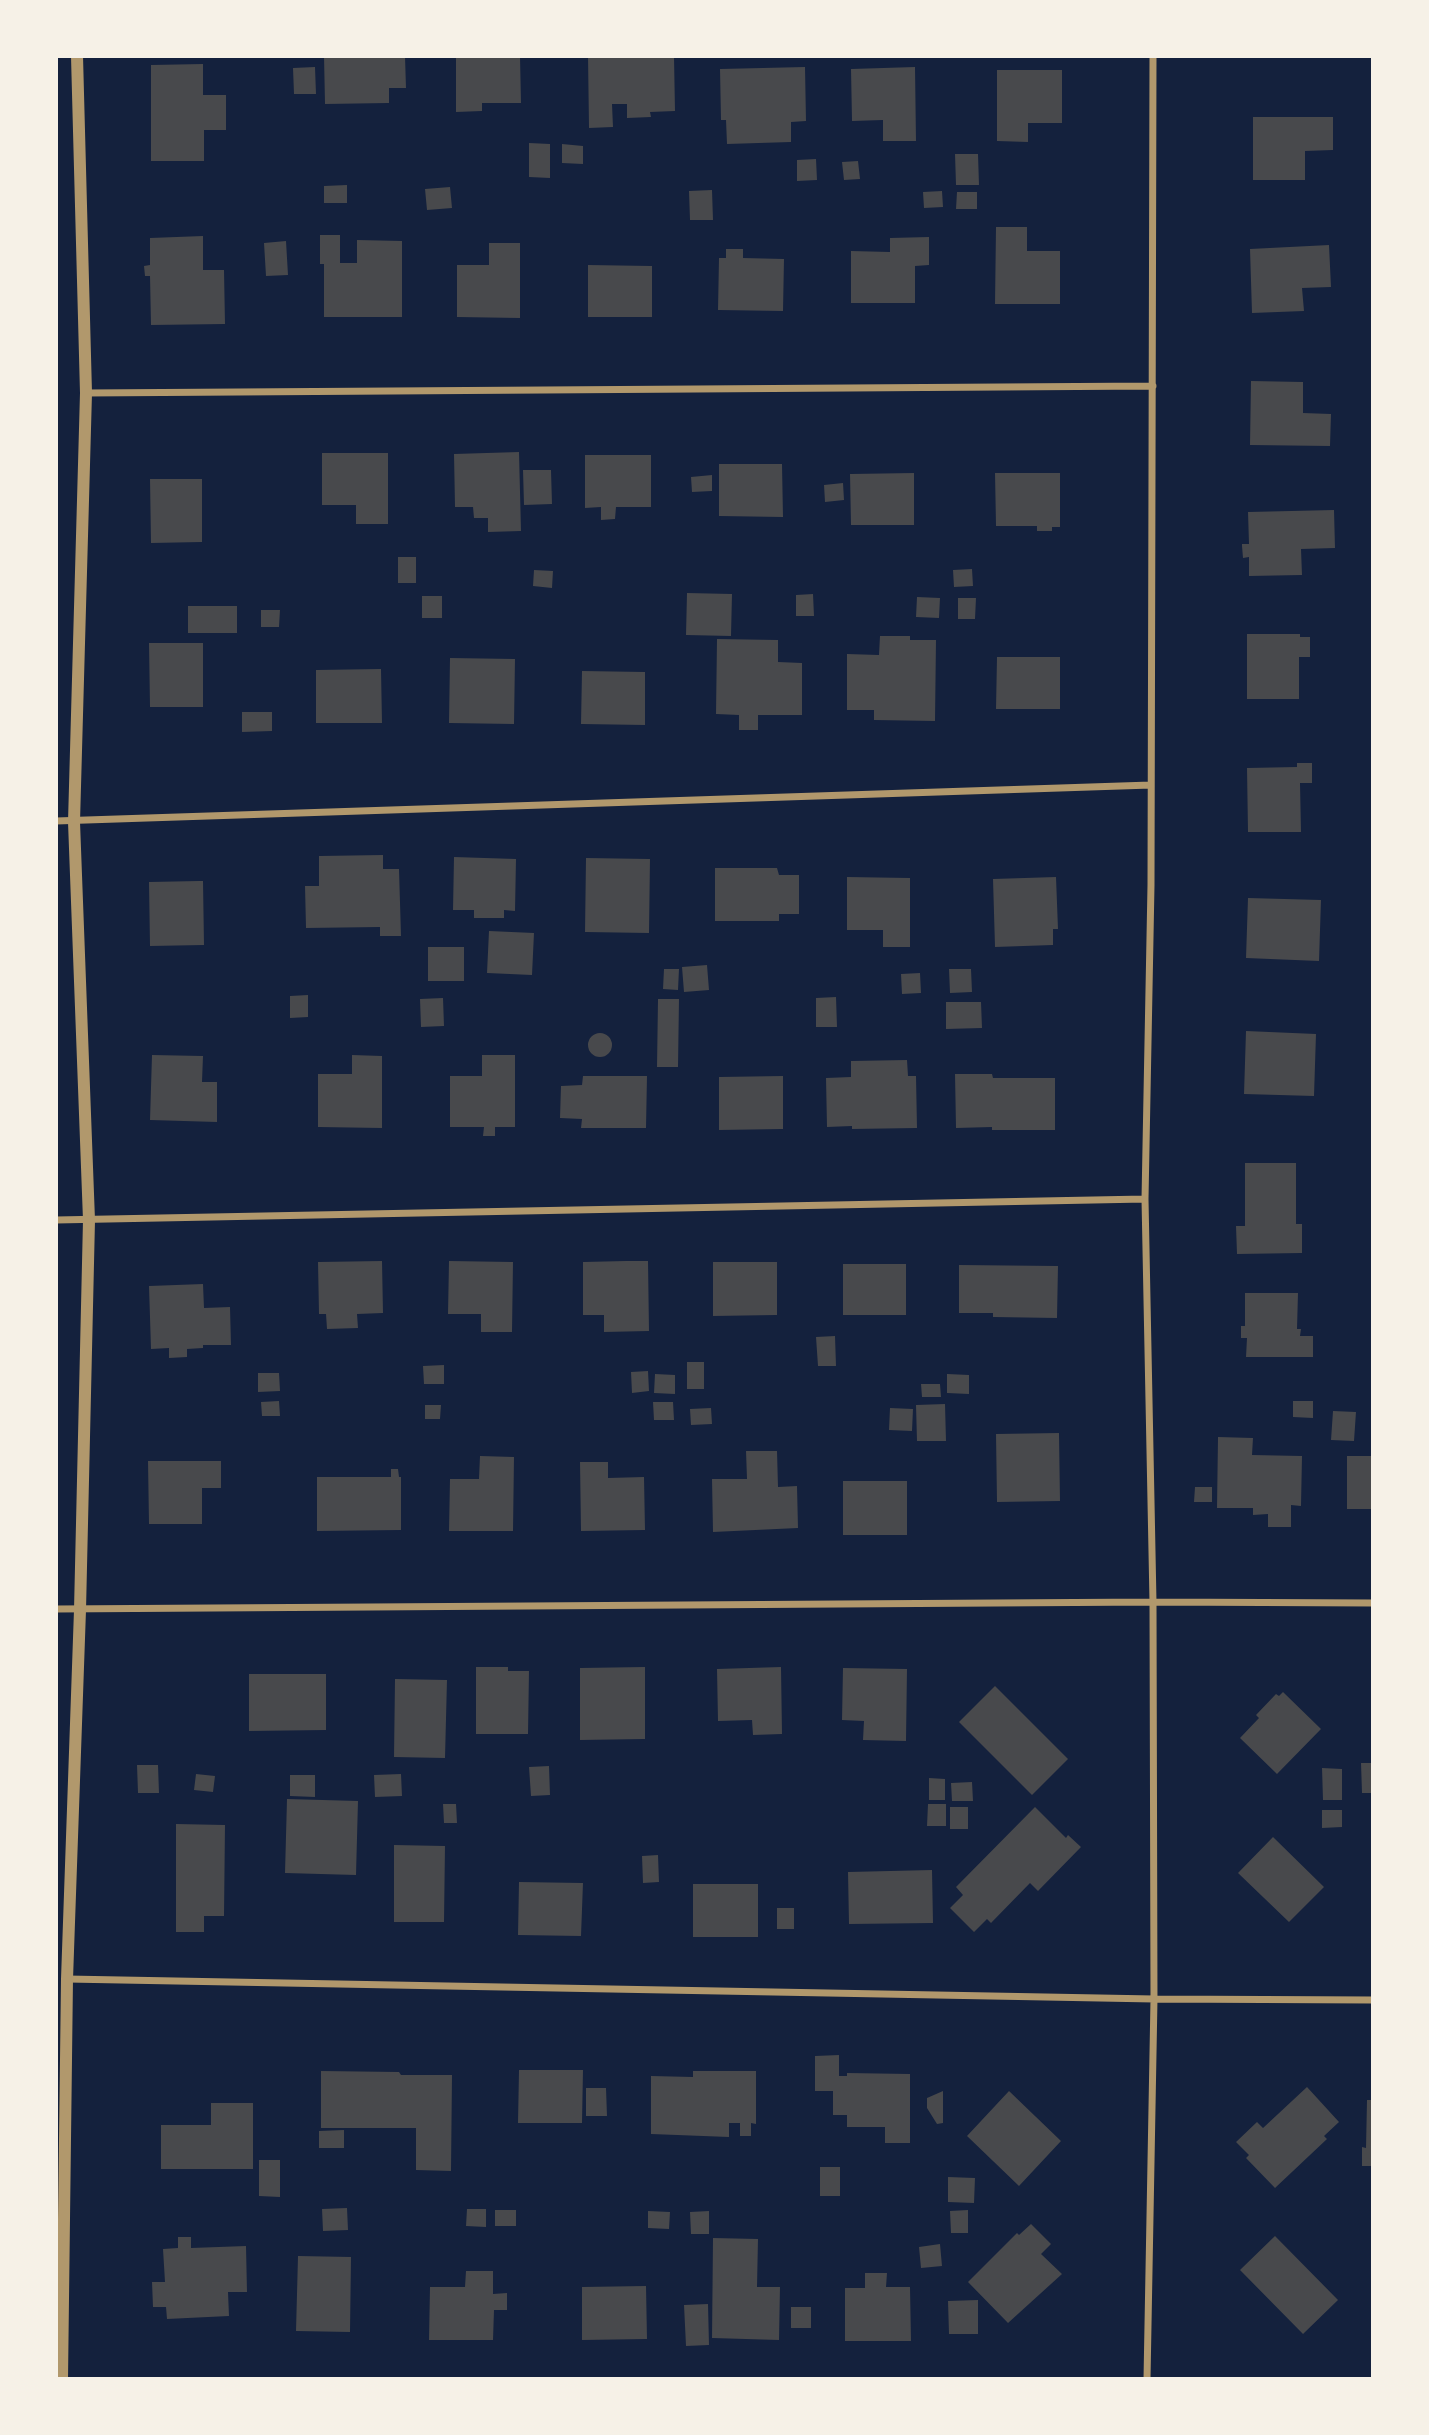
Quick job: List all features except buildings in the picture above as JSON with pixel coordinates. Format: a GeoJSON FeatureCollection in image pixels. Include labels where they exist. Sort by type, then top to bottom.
{"type":"FeatureCollection","features":[{"type":"Feature","properties":{"kind":"street"},"geometry":{"type":"LineString","coordinates":[[62,2379],[67,1979],[80,1610],[89,1220],[74,822],[86,393],[77,56]]}},
{"type":"Feature","properties":{"kind":"street"},"geometry":{"type":"LineString","coordinates":[[1147,2379],[1154,1999],[1153,1602],[1145,1199],[1151,785],[1153,56]]}},
{"type":"Feature","properties":{"kind":"street"},"geometry":{"type":"LineString","coordinates":[[86,393],[1153,386]]}},
{"type":"Feature","properties":{"kind":"street"},"geometry":{"type":"LineString","coordinates":[[56,821],[1151,785]]}},
{"type":"Feature","properties":{"kind":"street"},"geometry":{"type":"LineString","coordinates":[[56,1220],[1145,1199]]}},
{"type":"Feature","properties":{"kind":"street"},"geometry":{"type":"LineString","coordinates":[[56,1609],[1373,1603]]}},
{"type":"Feature","properties":{"kind":"street"},"geometry":{"type":"LineString","coordinates":[[67,1979],[1154,1999],[1373,2000]]}}]}
